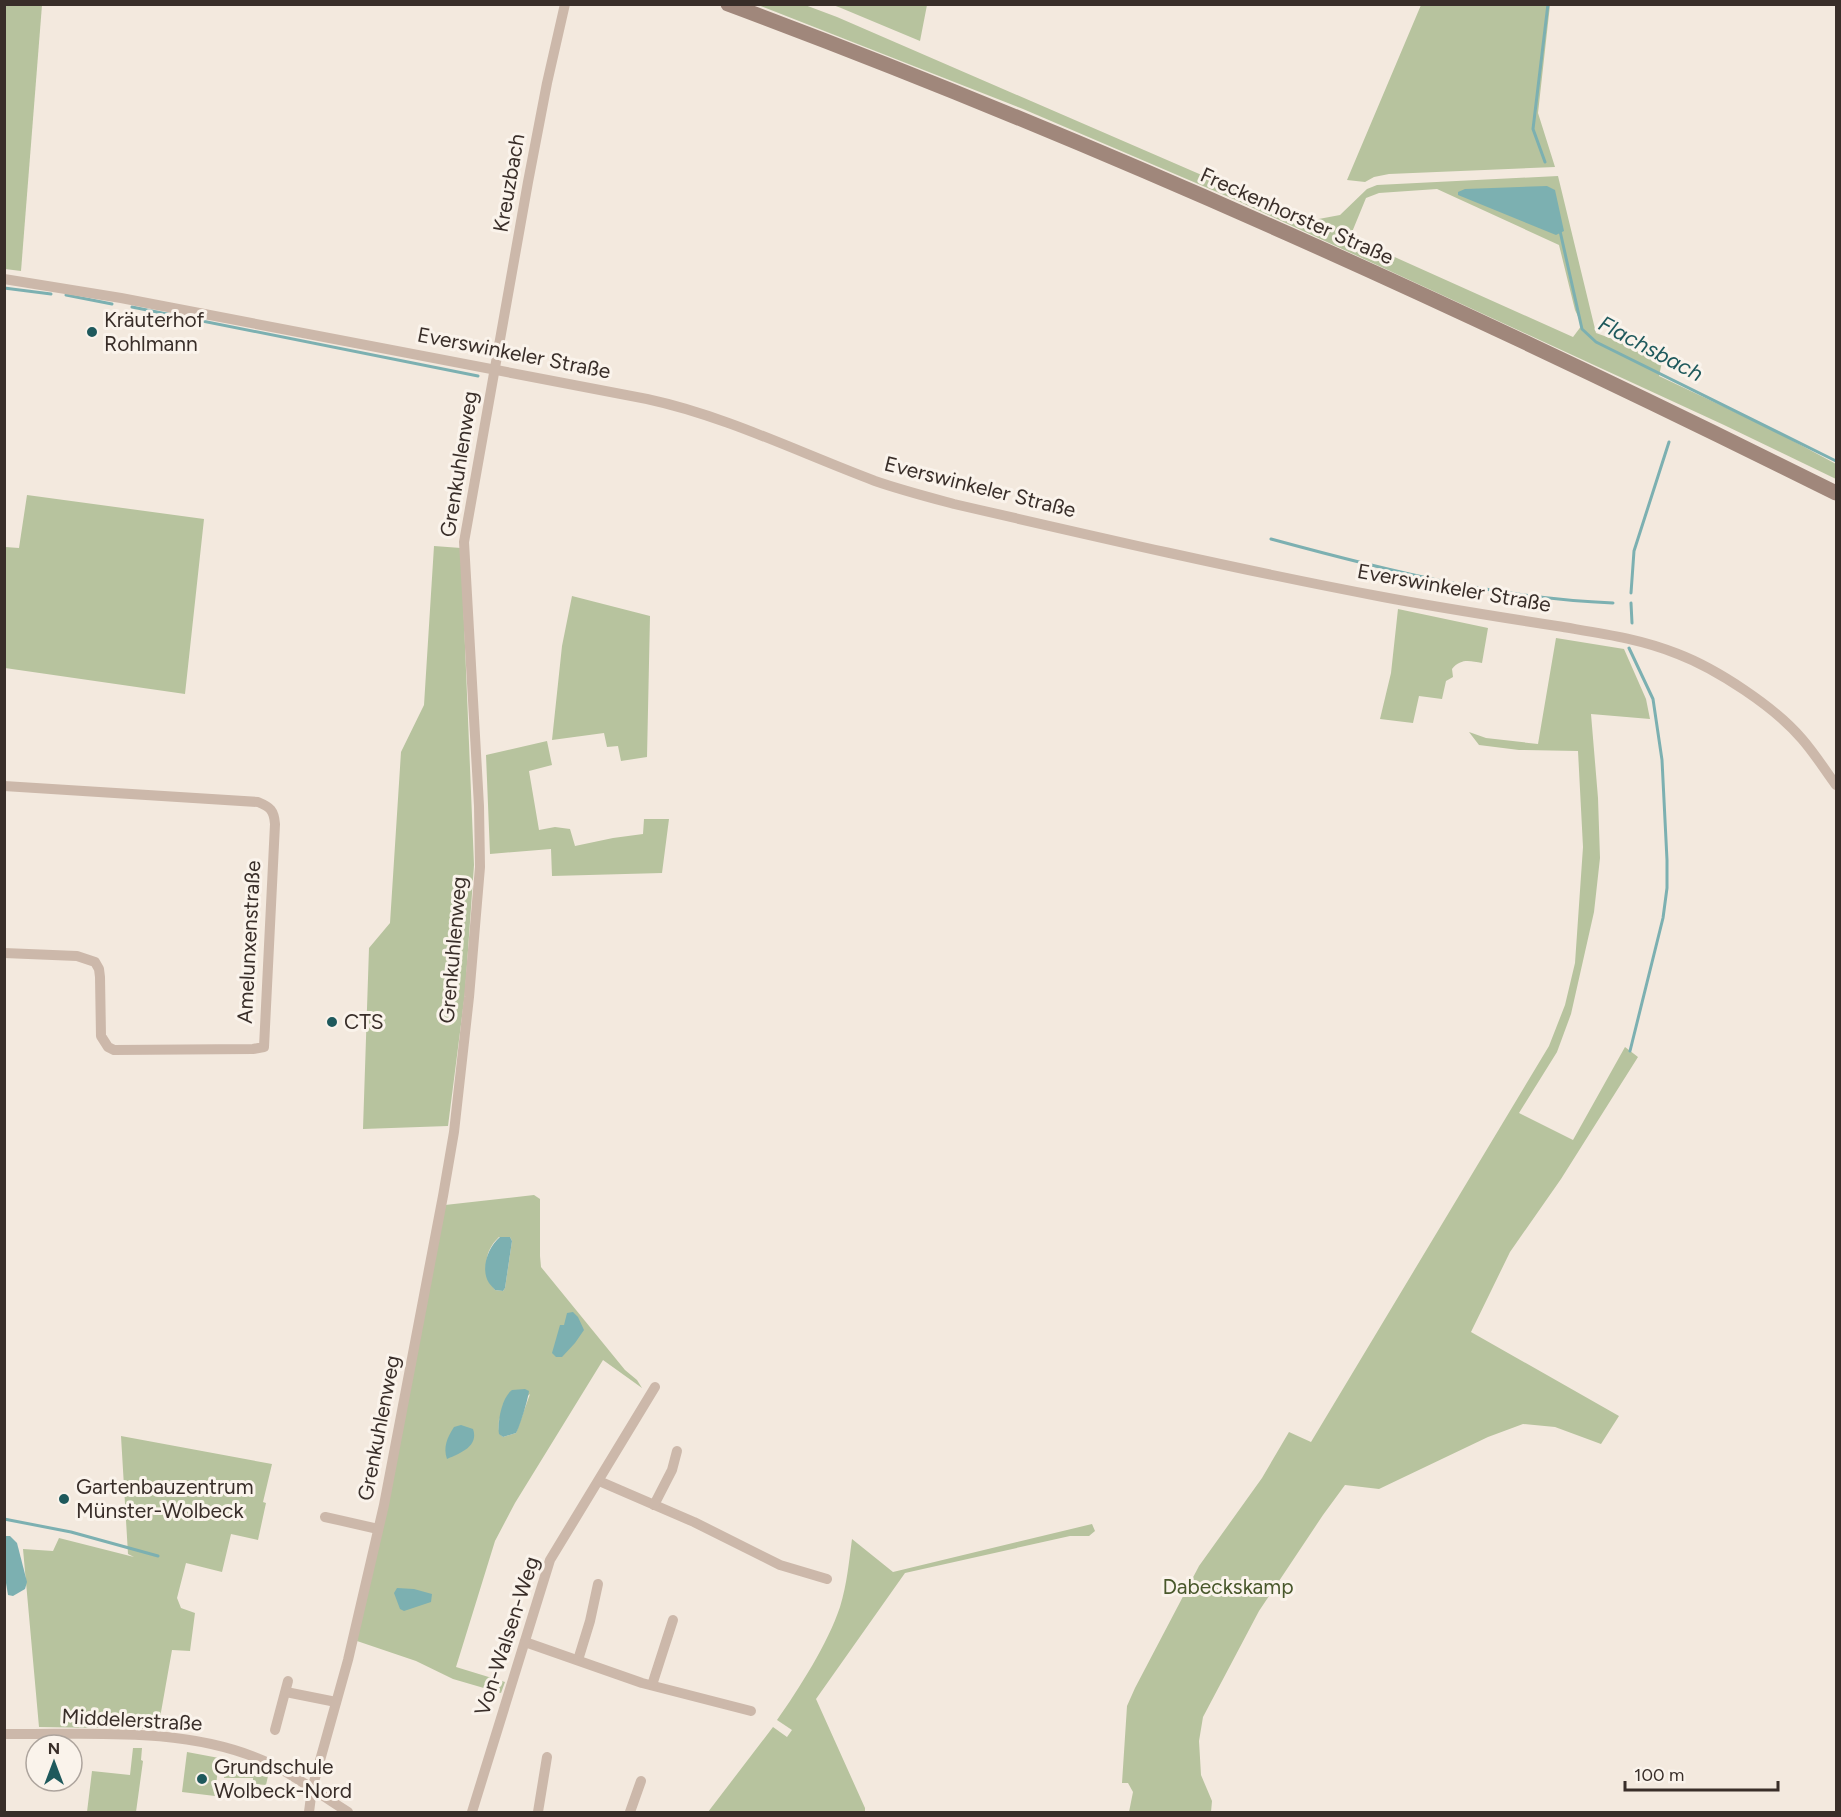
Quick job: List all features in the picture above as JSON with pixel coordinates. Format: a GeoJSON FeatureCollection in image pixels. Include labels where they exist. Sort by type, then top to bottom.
{"type":"FeatureCollection","features":[{"type":"Feature","properties":{"kind":"main road","name":"Freckenhorster Straße"},"geometry":{"type":"LineString","coordinates":[[728,4],[1193,192],[1565,361],[1836,493]]}},
{"type":"Feature","properties":{"kind":"street","name":"Kreuzbach"},"geometry":{"type":"LineString","coordinates":[[494,369],[507,309],[547,83],[565,4]]}},
{"type":"Feature","properties":{"kind":"street","name":"Everswinkeler Straße"},"geometry":{"type":"LineString","coordinates":[[4,279],[63,287],[647,399],[691,410],[876,481],[954,504],[1384,597],[1614,635],[1653,645],[1680,654],[1706,668],[1741,688],[1773,711],[1802,738],[1836,785]]}},
{"type":"Feature","properties":{"kind":"street","name":"Grenkuhlenweg"},"geometry":{"type":"LineString","coordinates":[[309,1812],[312,1789],[336,1702],[398,1439],[454,1132],[480,867],[479,806],[464,542],[494,369]]}},
{"type":"Feature","properties":{"kind":"street","name":"Amelunxenstraße"},"geometry":{"type":"LineString","coordinates":[[4,786],[249,802],[270,807],[274,813],[275,824],[264,1047],[114,1050],[108,1047],[101,1036],[100,977],[95,962],[77,956],[4,953]]}},
{"type":"Feature","properties":{"kind":"street","name":"Von-Walsen-Weg"},"geometry":{"type":"LineString","coordinates":[[472,1812],[550,1560],[655,1387]]}},
{"type":"Feature","properties":{"kind":"street"},"geometry":{"type":"LineString","coordinates":[[654,1505],[672,1470],[677,1451]]}},
{"type":"Feature","properties":{"kind":"street"},"geometry":{"type":"LineString","coordinates":[[598,1481],[780,1565],[827,1579]]}},
{"type":"Feature","properties":{"kind":"street","name":"Grenkuhlenweg"},"geometry":{"type":"LineString","coordinates":[[325,1517],[378,1529]]}},
{"type":"Feature","properties":{"kind":"street"},"geometry":{"type":"LineString","coordinates":[[578,1660],[598,1584]]}},
{"type":"Feature","properties":{"kind":"street"},"geometry":{"type":"LineString","coordinates":[[652,1685],[673,1620]]}},
{"type":"Feature","properties":{"kind":"street"},"geometry":{"type":"LineString","coordinates":[[525,1642],[652,1685],[751,1712]]}},
{"type":"Feature","properties":{"kind":"street"},"geometry":{"type":"LineString","coordinates":[[275,1730],[287,1687],[336,1702]]}},
{"type":"Feature","properties":{"kind":"street","name":"Middelerstraße"},"geometry":{"type":"LineString","coordinates":[[4,1734],[156,1736],[210,1743],[262,1760],[284,1770],[348,1812]]}},
{"type":"Feature","properties":{"kind":"street"},"geometry":{"type":"LineString","coordinates":[[538,1812],[547,1757]]}},
{"type":"Feature","properties":{"kind":"street"},"geometry":{"type":"LineString","coordinates":[[630,1812],[641,1780]]}},
{"type":"Feature","properties":{"kind":"green space"},"geometry":{"type":"Polygon","coordinates":[[[5,4],[42,5],[21,271],[5,269],[5,4]]]}},
{"type":"Feature","properties":{"kind":"green space"},"geometry":{"type":"Polygon","coordinates":[[[758,5],[805,5],[837,17],[1308,221],[1340,215],[1367,189],[1377,185],[1558,176],[1596,333],[1663,357],[1659,376],[1771,429],[1836,464],[1836,479],[1238,201],[1023,109],[758,5]],[[1437,189],[1379,193],[1366,198],[1350,237],[1573,337],[1582,325],[1575,310],[1559,245],[1437,189]]]}},
{"type":"Feature","properties":{"kind":"green space"},"geometry":{"type":"Polygon","coordinates":[[[833,5],[927,5],[920,41],[841,8],[833,5]]]}},
{"type":"Feature","properties":{"kind":"green space"},"geometry":{"type":"Polygon","coordinates":[[[1421,5],[1550,5],[1538,113],[1555,167],[1389,174],[1374,177],[1365,182],[1347,180],[1421,5]]]}},
{"type":"Feature","properties":{"kind":"green space"},"geometry":{"type":"Polygon","coordinates":[[[27,495],[204,519],[185,694],[5,668],[5,547],[19,548],[27,495]]]}},
{"type":"Feature","properties":{"kind":"green space"},"geometry":{"type":"Polygon","coordinates":[[[434,546],[461,548],[474,865],[465,993],[448,1126],[363,1129],[369,948],[390,923],[401,752],[424,705],[434,546]]]}},
{"type":"Feature","properties":{"kind":"green space"},"geometry":{"type":"Polygon","coordinates":[[[572,596],[650,616],[647,757],[621,761],[618,746],[607,747],[604,733],[552,740],[562,646],[572,596]]]}},
{"type":"Feature","properties":{"kind":"green space"},"geometry":{"type":"Polygon","coordinates":[[[1398,609],[1488,628],[1482,663],[1466,661],[1455,666],[1452,669],[1453,677],[1446,681],[1442,699],[1419,696],[1413,723],[1380,719],[1391,673],[1398,609]]]}},
{"type":"Feature","properties":{"kind":"green space","name":"Dabeckskamp"},"geometry":{"type":"Polygon","coordinates":[[[1556,638],[1624,649],[1646,699],[1650,719],[1591,714],[1600,858],[1594,912],[1571,1014],[1557,1052],[1519,1113],[1573,1140],[1625,1047],[1638,1057],[1561,1179],[1510,1252],[1471,1332],[1619,1416],[1601,1444],[1555,1427],[1523,1424],[1488,1437],[1379,1489],[1345,1485],[1259,1611],[1203,1717],[1199,1741],[1201,1775],[1212,1801],[1211,1812],[1129,1812],[1133,1792],[1128,1783],[1122,1783],[1127,1706],[1199,1566],[1262,1478],[1289,1432],[1311,1442],[1549,1046],[1565,1005],[1575,963],[1583,847],[1578,751],[1519,750],[1479,745],[1469,732],[1486,738],[1538,744],[1556,638]]]}},
{"type":"Feature","properties":{"kind":"green space"},"geometry":{"type":"Polygon","coordinates":[[[547,741],[552,765],[529,771],[539,830],[555,827],[570,829],[575,846],[643,834],[644,819],[669,819],[662,873],[552,876],[551,849],[490,854],[486,755],[547,741]]]}},
{"type":"Feature","properties":{"kind":"green space"},"geometry":{"type":"Polygon","coordinates":[[[534,1195],[540,1199],[541,1267],[642,1388],[603,1360],[515,1503],[495,1541],[456,1667],[505,1682],[501,1693],[453,1679],[416,1661],[357,1641],[445,1205],[534,1195]],[[499,1237],[493,1243],[486,1263],[495,1290],[503,1291],[512,1241],[510,1237],[499,1237]],[[530,1394],[499,1419],[499,1431],[503,1437],[516,1433],[530,1394]]]}},
{"type":"Feature","properties":{"kind":"green space"},"geometry":{"type":"Polygon","coordinates":[[[121,1436],[272,1464],[263,1502],[266,1503],[258,1540],[231,1534],[222,1572],[186,1563],[177,1598],[181,1608],[195,1613],[190,1651],[172,1650],[158,1729],[39,1727],[23,1549],[53,1551],[59,1538],[134,1557],[128,1554],[121,1436]]]}},
{"type":"Feature","properties":{"kind":"green space"},"geometry":{"type":"Polygon","coordinates":[[[1092,1524],[1095,1531],[1089,1536],[1070,1536],[905,1573],[816,1699],[865,1812],[708,1812],[773,1727],[787,1737],[792,1730],[777,1720],[812,1665],[835,1621],[848,1573],[852,1539],[893,1572],[1092,1524]]]}},
{"type":"Feature","properties":{"kind":"green space"},"geometry":{"type":"Polygon","coordinates":[[[133,1748],[142,1748],[141,1760],[143,1761],[136,1812],[87,1812],[92,1771],[130,1775],[133,1748]]]}},
{"type":"Feature","properties":{"kind":"green space"},"geometry":{"type":"Polygon","coordinates":[[[187,1752],[219,1758],[215,1796],[182,1792],[187,1752]]]}},
{"type":"Feature","properties":{"kind":"green space"},"geometry":{"type":"Polygon","coordinates":[[[226,1759],[268,1776],[266,1785],[253,1784],[253,1778],[224,1778],[226,1759]]]}},
{"type":"Feature","properties":{"kind":"water"},"geometry":{"type":"Polygon","coordinates":[[[1547,186],[1555,190],[1564,231],[1556,235],[1458,195],[1458,192],[1465,189],[1547,186]]]}},
{"type":"Feature","properties":{"kind":"water"},"geometry":{"type":"Polygon","coordinates":[[[500,1237],[510,1237],[512,1241],[503,1291],[495,1290],[489,1283],[485,1271],[489,1252],[500,1237]]]}},
{"type":"Feature","properties":{"kind":"water"},"geometry":{"type":"Polygon","coordinates":[[[573,1312],[584,1330],[562,1357],[556,1357],[552,1353],[560,1325],[564,1325],[567,1313],[573,1312]]]}},
{"type":"Feature","properties":{"kind":"water"},"geometry":{"type":"Polygon","coordinates":[[[512,1390],[529,1391],[518,1430],[516,1433],[503,1437],[499,1434],[499,1423],[505,1398],[512,1390]]]}},
{"type":"Feature","properties":{"kind":"water"},"geometry":{"type":"Polygon","coordinates":[[[461,1425],[473,1429],[473,1440],[467,1448],[447,1459],[445,1450],[448,1439],[454,1427],[461,1425]]]}},
{"type":"Feature","properties":{"kind":"water"},"geometry":{"type":"Polygon","coordinates":[[[4,1536],[10,1536],[17,1543],[27,1582],[25,1589],[13,1596],[8,1595],[5,1577],[4,1536]]]}},
{"type":"Feature","properties":{"kind":"water"},"geometry":{"type":"Polygon","coordinates":[[[397,1588],[414,1589],[432,1594],[431,1602],[404,1611],[400,1609],[394,1593],[397,1588]]]}},
{"type":"Feature","properties":{"kind":"waterway","name":"Flachsbach"},"geometry":{"type":"LineString","coordinates":[[1545,162],[1533,129],[1548,4]]}},
{"type":"Feature","properties":{"kind":"waterway","name":"Flachsbach"},"geometry":{"type":"LineString","coordinates":[[1560,231],[1582,329],[1596,342],[1836,461]]}},
{"type":"Feature","properties":{"kind":"waterway"},"geometry":{"type":"LineString","coordinates":[[4,288],[51,294]]}},
{"type":"Feature","properties":{"kind":"waterway"},"geometry":{"type":"LineString","coordinates":[[66,295],[112,304]]}},
{"type":"Feature","properties":{"kind":"waterway"},"geometry":{"type":"LineString","coordinates":[[132,307],[478,376]]}},
{"type":"Feature","properties":{"kind":"waterway"},"geometry":{"type":"LineString","coordinates":[[1631,593],[1634,551],[1669,442]]}},
{"type":"Feature","properties":{"kind":"waterway"},"geometry":{"type":"LineString","coordinates":[[1271,539],[1440,581],[1526,595],[1613,603]]}},
{"type":"Feature","properties":{"kind":"waterway"},"geometry":{"type":"LineString","coordinates":[[1631,603],[1632,623]]}},
{"type":"Feature","properties":{"kind":"waterway"},"geometry":{"type":"LineString","coordinates":[[1629,648],[1653,699],[1662,760],[1667,860],[1667,888],[1663,918],[1630,1051]]}},
{"type":"Feature","properties":{"kind":"waterway"},"geometry":{"type":"LineString","coordinates":[[4,1519],[71,1532],[158,1556]]}},
{"type":"Feature","properties":{"kind":"place","name":"Kräuterhof Rohlmann"},"geometry":{"type":"Point","coordinates":[92,332]}},
{"type":"Feature","properties":{"kind":"place","name":"CTS"},"geometry":{"type":"Point","coordinates":[332,1022]}},
{"type":"Feature","properties":{"kind":"place","name":"Gartenbauzentrum Münster-Wolbeck"},"geometry":{"type":"Point","coordinates":[64,1499]}},
{"type":"Feature","properties":{"kind":"place","name":"Grundschule Wolbeck-Nord"},"geometry":{"type":"Point","coordinates":[202,1779]}}]}
